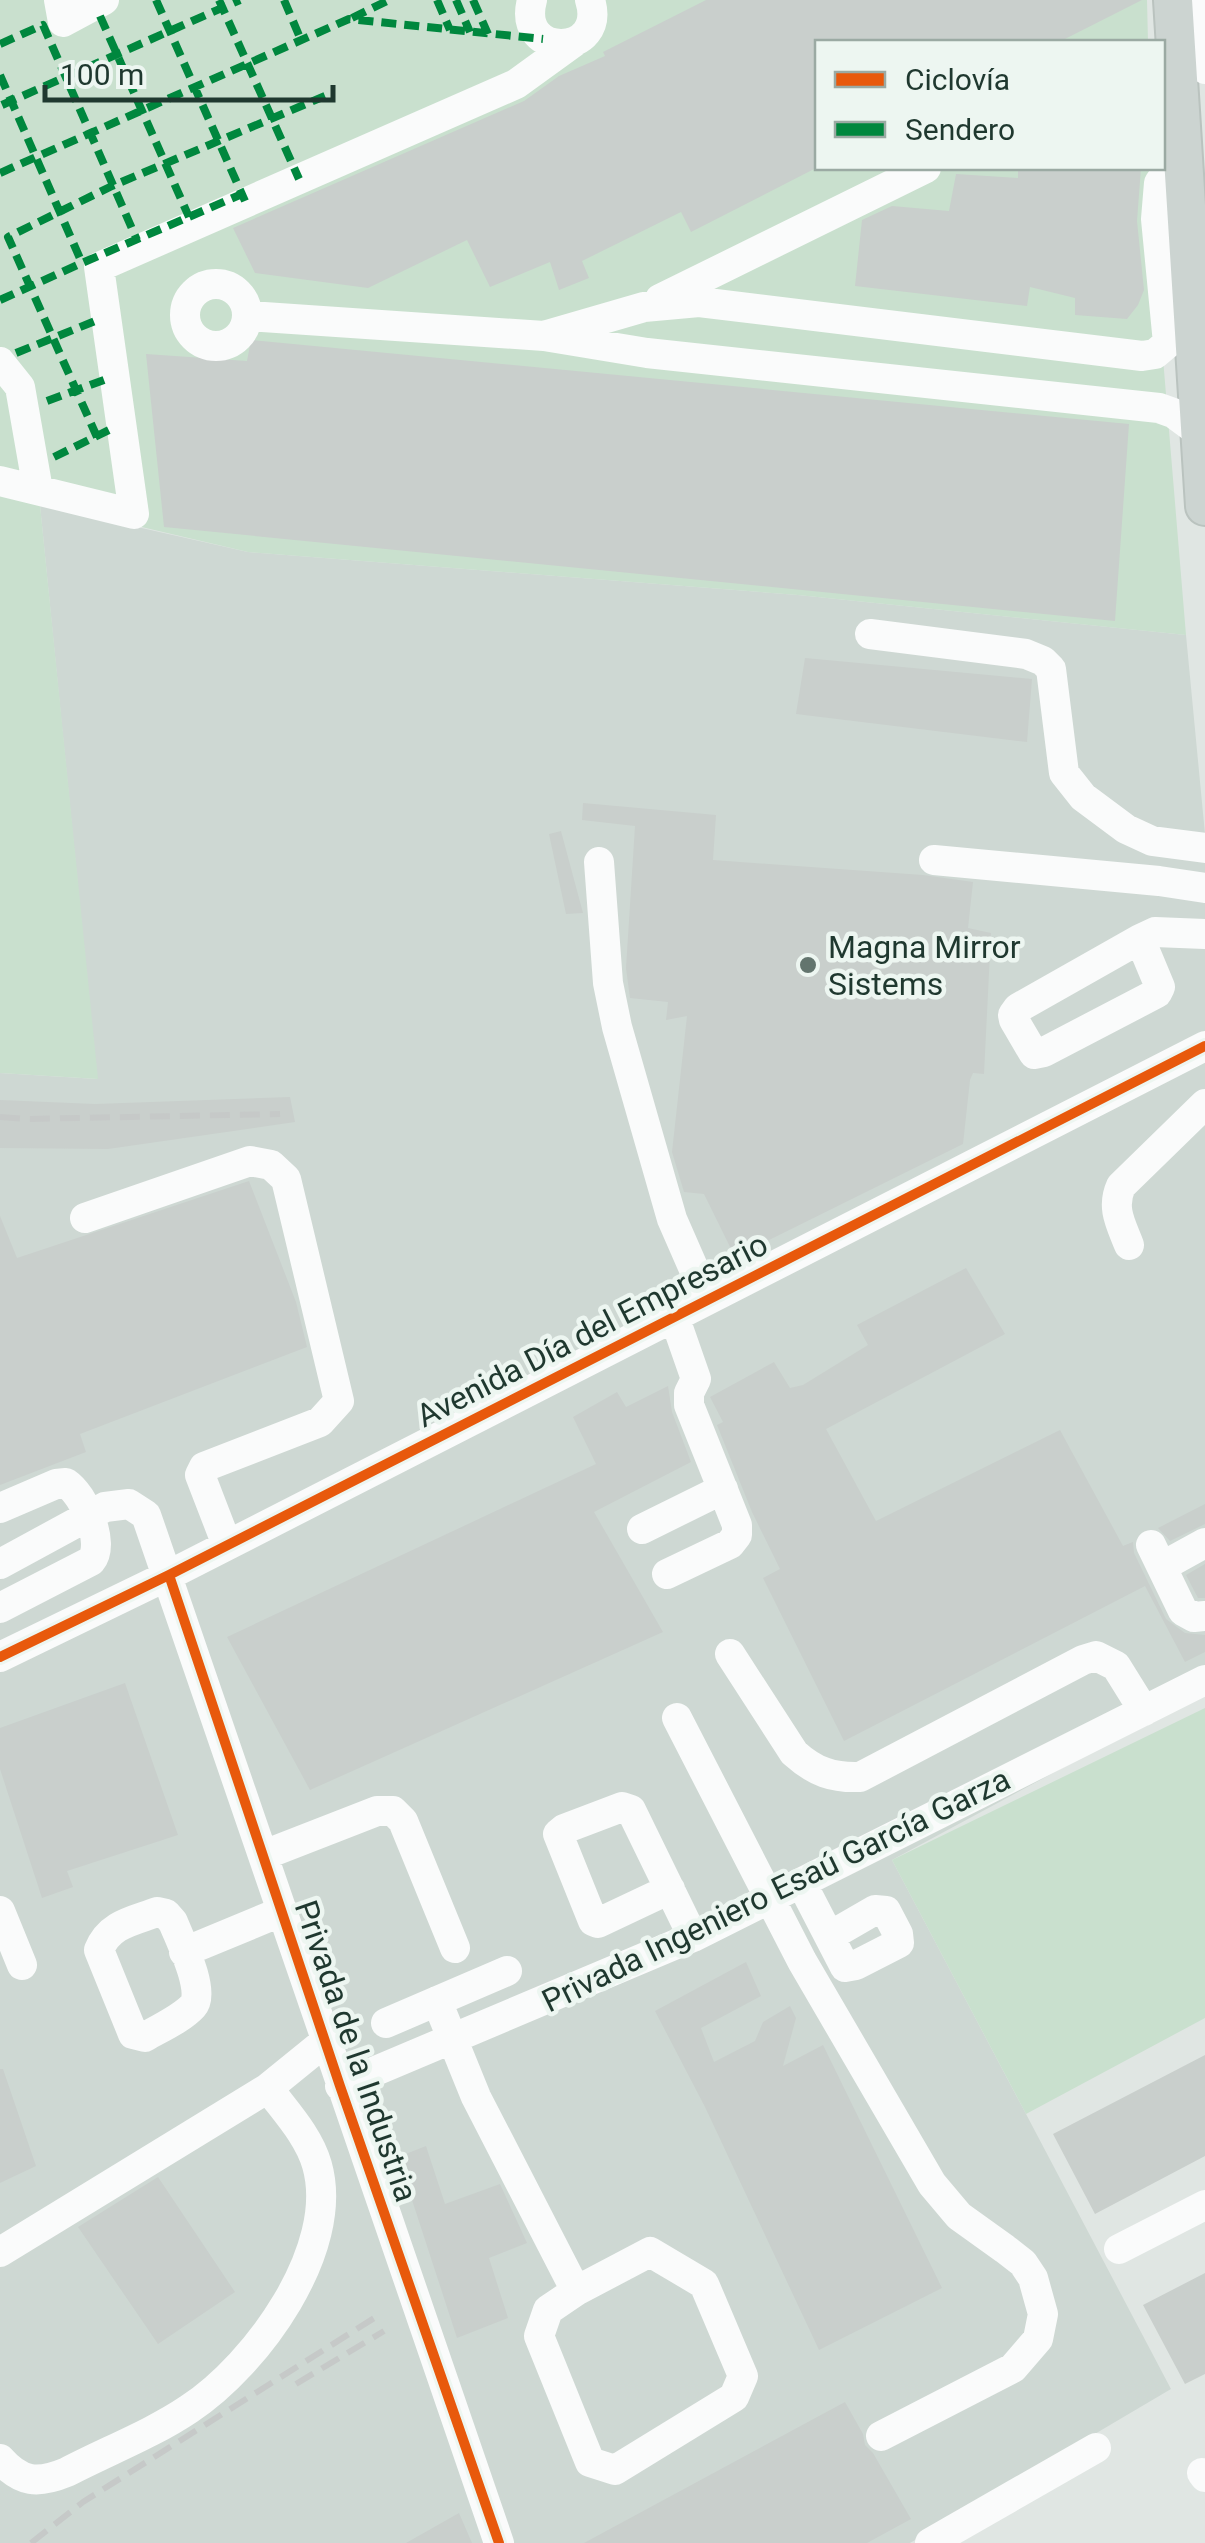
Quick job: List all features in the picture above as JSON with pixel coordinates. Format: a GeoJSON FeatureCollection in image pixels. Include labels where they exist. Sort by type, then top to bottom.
{"type":"FeatureCollection","features":[{"type":"Feature","properties":{"kind":"main road"},"geometry":{"type":"LineString","coordinates":[[1173,0],[1205,506]]}},
{"type":"Feature","properties":{"kind":"street"},"geometry":{"type":"LineString","coordinates":[[58,0],[63,22],[104,0]]}},
{"type":"Feature","properties":{"kind":"street"},"geometry":{"type":"LineString","coordinates":[[531,0],[529,11],[535,32],[552,43],[574,42]]}},
{"type":"Feature","properties":{"kind":"street"},"geometry":{"type":"LineString","coordinates":[[0,481],[134,514],[99,266],[516,84],[589,28],[590,0]]}},
{"type":"Feature","properties":{"kind":"street"},"geometry":{"type":"LineString","coordinates":[[1187,0],[1205,277]]}},
{"type":"Feature","properties":{"kind":"street"},"geometry":{"type":"LineString","coordinates":[[1200,0],[1205,68]]}},
{"type":"Feature","properties":{"kind":"street"},"geometry":{"type":"LineString","coordinates":[[644,306],[699,302],[1142,356],[1162,350],[1168,343],[1156,220],[1160,183],[1182,150]]}},
{"type":"Feature","properties":{"kind":"street"},"geometry":{"type":"LineString","coordinates":[[544,336],[644,306],[922,170]]}},
{"type":"Feature","properties":{"kind":"street"},"geometry":{"type":"LineString","coordinates":[[248,316],[544,336],[646,353],[1159,408],[1173,413],[1200,433]]}},
{"type":"Feature","properties":{"kind":"street"},"geometry":{"type":"LineString","coordinates":[[894,380],[906,327]]}},
{"type":"Feature","properties":{"kind":"street"},"geometry":{"type":"LineString","coordinates":[[1048,396],[1052,345]]}},
{"type":"Feature","properties":{"kind":"street"},"geometry":{"type":"LineString","coordinates":[[0,362],[20,388],[38,490]]}},
{"type":"Feature","properties":{"kind":"street"},"geometry":{"type":"LineString","coordinates":[[870,634],[1026,654],[1043,661],[1051,670],[1054,684],[1064,773],[1083,797],[1126,828],[1152,841],[1205,848]]}},
{"type":"Feature","properties":{"kind":"street"},"geometry":{"type":"LineString","coordinates":[[934,860],[1205,888]]}},
{"type":"Feature","properties":{"kind":"street"},"geometry":{"type":"LineString","coordinates":[[599,862],[608,983],[616,1027],[672,1218],[707,1299]]}},
{"type":"Feature","properties":{"kind":"street"},"geometry":{"type":"LineString","coordinates":[[1140,940],[1159,979],[1157,993],[1034,1054],[1014,1020],[1014,1012],[1140,940],[1155,932],[1205,934]]}},
{"type":"Feature","properties":{"kind":"street","name":"Avenida Día del Empresario"},"geometry":{"type":"LineString","coordinates":[[0,1657],[1205,1046]]}},
{"type":"Feature","properties":{"kind":"street"},"geometry":{"type":"LineString","coordinates":[[1130,1244],[1116,1213],[1121,1186],[1205,1104]]}},
{"type":"Feature","properties":{"kind":"street"},"geometry":{"type":"LineString","coordinates":[[85,1218],[250,1161],[271,1165],[286,1179],[338,1401],[320,1422],[204,1468],[200,1475],[203,1486],[227,1545]]}},
{"type":"Feature","properties":{"kind":"street"},"geometry":{"type":"LineString","coordinates":[[667,1574],[730,1544],[737,1535],[689,1405],[689,1393],[696,1379],[674,1316]]}},
{"type":"Feature","properties":{"kind":"street"},"geometry":{"type":"LineString","coordinates":[[0,1508],[66,1483],[73,1488],[88,1516],[97,1545],[90,1562],[0,1608]]}},
{"type":"Feature","properties":{"kind":"street"},"geometry":{"type":"LineString","coordinates":[[642,1528],[723,1489]]}},
{"type":"Feature","properties":{"kind":"street","name":"Privada de la Industria"},"geometry":{"type":"LineString","coordinates":[[0,1564],[105,1507],[129,1504],[146,1515],[499,2543]]}},
{"type":"Feature","properties":{"kind":"street"},"geometry":{"type":"LineString","coordinates":[[1205,1543],[1157,1556],[1183,1611],[1194,1617],[1205,1616]]}},
{"type":"Feature","properties":{"kind":"street"},"geometry":{"type":"LineString","coordinates":[[730,1654],[794,1753],[808,1766],[838,1778],[860,1777],[1096,1656],[1116,1666],[1144,1711]]}},
{"type":"Feature","properties":{"kind":"street","name":"Privada Ingeniero Esaú García Garza"},"geometry":{"type":"LineString","coordinates":[[340,2086],[693,1937],[1205,1680]]}},
{"type":"Feature","properties":{"kind":"street"},"geometry":{"type":"LineString","coordinates":[[676,1718],[802,1961],[932,2184],[958,2216],[1022,2264],[1037,2288],[1043,2314],[1038,2338],[1013,2368],[881,2436]]}},
{"type":"Feature","properties":{"kind":"street"},"geometry":{"type":"LineString","coordinates":[[264,1855],[377,1811],[393,1811],[403,1822],[455,1948]]}},
{"type":"Feature","properties":{"kind":"street"},"geometry":{"type":"LineString","coordinates":[[802,1884],[830,1936]]}},
{"type":"Feature","properties":{"kind":"street"},"geometry":{"type":"LineString","coordinates":[[670,1889],[693,1937]]}},
{"type":"Feature","properties":{"kind":"street"},"geometry":{"type":"LineString","coordinates":[[0,1911],[22,1965]]}},
{"type":"Feature","properties":{"kind":"street"},"geometry":{"type":"LineString","coordinates":[[184,1952],[283,1911]]}},
{"type":"Feature","properties":{"kind":"street"},"geometry":{"type":"LineString","coordinates":[[386,2024],[507,1971]]}},
{"type":"Feature","properties":{"kind":"street"},"geometry":{"type":"LineString","coordinates":[[437,2001],[476,2097],[576,2291]]}},
{"type":"Feature","properties":{"kind":"street"},"geometry":{"type":"LineString","coordinates":[[0,2252],[268,2088],[327,2040]]}},
{"type":"Feature","properties":{"kind":"street"},"geometry":{"type":"LineString","coordinates":[[0,2459],[26,2480],[49,2480],[190,2409],[256,2347],[302,2275],[315,2237],[322,2190],[308,2142],[268,2088]]}},
{"type":"Feature","properties":{"kind":"street"},"geometry":{"type":"LineString","coordinates":[[1119,2249],[1205,2204]]}},
{"type":"Feature","properties":{"kind":"street"},"geometry":{"type":"LineString","coordinates":[[650,2252],[694,2277],[704,2284],[743,2376],[734,2397],[615,2470],[590,2462],[540,2336],[548,2310],[576,2291],[650,2252]]}},
{"type":"Feature","properties":{"kind":"street"},"geometry":{"type":"LineString","coordinates":[[930,2543],[1096,2448]]}},
{"type":"Feature","properties":{"kind":"shaded area"},"geometry":{"type":"Polygon","coordinates":[[[40,505],[248,552],[798,595],[1186,635],[1205,834],[1205,1691],[892,1860],[1171,2389],[910,2543],[0,2543],[0,1073],[97,1079],[40,505]]]}},
{"type":"Feature","properties":{"kind":"green space"},"geometry":{"type":"Polygon","coordinates":[[[0,0],[1147,0],[1148,40],[815,40],[815,170],[1151,170],[1153,238],[1186,635],[798,595],[248,552],[14,497],[40,505],[98,1079],[0,1073],[0,0]]]}},
{"type":"Feature","properties":{"kind":"green space"},"geometry":{"type":"Polygon","coordinates":[[[1205,1708],[1205,2018],[1026,2114],[892,1860],[1205,1708]]]}},
{"type":"Feature","properties":{"kind":"building"},"geometry":{"type":"Polygon","coordinates":[[[706,0],[1142,0],[1063,40],[815,40],[815,169],[691,232],[681,212],[582,261],[589,278],[559,290],[550,262],[490,287],[467,240],[368,288],[255,273],[233,228],[524,101],[559,76],[605,56],[603,52],[706,0]]]}},
{"type":"Feature","properties":{"kind":"building"},"geometry":{"type":"Polygon","coordinates":[[[1018,170],[1141,170],[1137,221],[1144,290],[1127,319],[1075,315],[1075,298],[1030,287],[1027,306],[855,286],[862,220],[892,206],[949,211],[956,174],[1018,178],[1018,170]]]}},
{"type":"Feature","properties":{"kind":"building"},"geometry":{"type":"Polygon","coordinates":[[[251,340],[1129,424],[1115,621],[164,527],[146,354],[247,361],[251,340]]]}},
{"type":"Feature","properties":{"kind":"building"},"geometry":{"type":"Polygon","coordinates":[[[805,658],[1032,679],[1027,742],[796,714],[805,658]]]}},
{"type":"Feature","properties":{"kind":"building"},"geometry":{"type":"Polygon","coordinates":[[[583,803],[716,815],[713,860],[973,882],[968,928],[991,933],[984,1074],[973,1073],[970,1080],[963,1144],[735,1257],[704,1194],[684,1192],[672,1152],[687,1016],[666,1020],[668,1002],[630,998],[626,968],[635,826],[582,820],[583,803]]]}},
{"type":"Feature","properties":{"kind":"building"},"geometry":{"type":"Polygon","coordinates":[[[561,831],[583,913],[566,914],[549,834],[561,831]]]}},
{"type":"Feature","properties":{"kind":"building"},"geometry":{"type":"Polygon","coordinates":[[[290,1097],[295,1122],[108,1149],[0,1148],[0,1100],[95,1104],[290,1097]]]}},
{"type":"Feature","properties":{"kind":"building"},"geometry":{"type":"Polygon","coordinates":[[[249,1181],[296,1302],[307,1347],[80,1434],[86,1452],[0,1485],[0,1216],[17,1258],[249,1181]]]}},
{"type":"Feature","properties":{"kind":"building"},"geometry":{"type":"Polygon","coordinates":[[[966,1268],[1005,1334],[826,1429],[876,1521],[1060,1430],[1123,1546],[1133,1542],[1134,1553],[1166,1619],[1185,1633],[1205,1635],[1205,1652],[1185,1662],[1145,1586],[844,1741],[763,1578],[780,1569],[752,1512],[717,1425],[723,1422],[710,1397],[774,1362],[790,1388],[803,1385],[868,1345],[857,1325],[966,1268]]]}},
{"type":"Feature","properties":{"kind":"building"},"geometry":{"type":"Polygon","coordinates":[[[668,1386],[672,1412],[691,1462],[594,1512],[663,1632],[310,1790],[227,1637],[596,1464],[573,1417],[617,1392],[626,1407],[668,1386]]]}},
{"type":"Feature","properties":{"kind":"building"},"geometry":{"type":"Polygon","coordinates":[[[1205,1504],[1205,1524],[1170,1541],[1158,1528],[1205,1504]]]}},
{"type":"Feature","properties":{"kind":"building"},"geometry":{"type":"Polygon","coordinates":[[[1205,1564],[1205,1598],[1198,1598],[1186,1575],[1205,1564]]]}},
{"type":"Feature","properties":{"kind":"building"},"geometry":{"type":"Polygon","coordinates":[[[125,1683],[178,1835],[67,1871],[73,1887],[42,1898],[0,1769],[0,1728],[125,1683]]]}},
{"type":"Feature","properties":{"kind":"building"},"geometry":{"type":"Polygon","coordinates":[[[746,1962],[761,1996],[701,2028],[714,2062],[755,2041],[763,2022],[790,2006],[796,2018],[783,2066],[823,2045],[942,2288],[819,2350],[705,2107],[655,2011],[746,1962]]]}},
{"type":"Feature","properties":{"kind":"building"},"geometry":{"type":"Polygon","coordinates":[[[1205,2055],[1205,2156],[1095,2214],[1053,2134],[1205,2055]]]}},
{"type":"Feature","properties":{"kind":"building"},"geometry":{"type":"Polygon","coordinates":[[[0,2069],[36,2166],[0,2183],[0,2069]]]}},
{"type":"Feature","properties":{"kind":"building"},"geometry":{"type":"Polygon","coordinates":[[[426,2146],[445,2204],[500,2184],[527,2243],[489,2258],[508,2318],[457,2338],[398,2157],[426,2146]]]}},
{"type":"Feature","properties":{"kind":"building"},"geometry":{"type":"Polygon","coordinates":[[[158,2177],[235,2292],[158,2344],[78,2227],[158,2177]]]}},
{"type":"Feature","properties":{"kind":"building"},"geometry":{"type":"Polygon","coordinates":[[[1205,2273],[1205,2374],[1185,2384],[1143,2305],[1205,2273]]]}},
{"type":"Feature","properties":{"kind":"building"},"geometry":{"type":"Polygon","coordinates":[[[845,2402],[865,2445],[911,2519],[867,2543],[584,2543],[845,2402]]]}},
{"type":"Feature","properties":{"kind":"building"},"geometry":{"type":"Polygon","coordinates":[[[459,2513],[472,2543],[406,2543],[459,2513]]]}},
{"type":"Feature","properties":{"kind":"railway"},"geometry":{"type":"LineString","coordinates":[[0,1117],[280,1114]]}},
{"type":"Feature","properties":{"kind":"railway"},"geometry":{"type":"LineString","coordinates":[[31,2543],[83,2502],[379,2315]]}},
{"type":"Feature","properties":{"kind":"railway"},"geometry":{"type":"LineString","coordinates":[[296,2384],[384,2331]]}},
{"type":"Feature","properties":{"kind":"marked path"},"geometry":{"type":"LineString","coordinates":[[156,0],[245,201]]}},
{"type":"Feature","properties":{"kind":"marked path"},"geometry":{"type":"LineString","coordinates":[[219,0],[299,179]]}},
{"type":"Feature","properties":{"kind":"marked path"},"geometry":{"type":"LineString","coordinates":[[2,105],[240,0]]}},
{"type":"Feature","properties":{"kind":"marked path"},"geometry":{"type":"LineString","coordinates":[[284,0],[301,40]]}},
{"type":"Feature","properties":{"kind":"marked path"},"geometry":{"type":"LineString","coordinates":[[352,18],[389,0]]}},
{"type":"Feature","properties":{"kind":"marked path"},"geometry":{"type":"LineString","coordinates":[[437,0],[450,30]]}},
{"type":"Feature","properties":{"kind":"marked path"},"geometry":{"type":"LineString","coordinates":[[456,0],[470,32]]}},
{"type":"Feature","properties":{"kind":"marked path"},"geometry":{"type":"LineString","coordinates":[[473,0],[488,34]]}},
{"type":"Feature","properties":{"kind":"marked path"},"geometry":{"type":"LineString","coordinates":[[100,16],[189,217]]}},
{"type":"Feature","properties":{"kind":"marked path"},"geometry":{"type":"LineString","coordinates":[[0,173],[349,19],[543,39]]}},
{"type":"Feature","properties":{"kind":"marked path"},"geometry":{"type":"LineString","coordinates":[[0,44],[43,25],[137,240]]}},
{"type":"Feature","properties":{"kind":"marked path"},"geometry":{"type":"LineString","coordinates":[[0,75],[82,263],[242,194]]}},
{"type":"Feature","properties":{"kind":"marked path"},"geometry":{"type":"LineString","coordinates":[[97,437],[8,237],[112,186],[325,96]]}},
{"type":"Feature","properties":{"kind":"marked path"},"geometry":{"type":"LineString","coordinates":[[0,300],[82,263]]}},
{"type":"Feature","properties":{"kind":"marked path"},"geometry":{"type":"LineString","coordinates":[[16,353],[95,321]]}},
{"type":"Feature","properties":{"kind":"marked path"},"geometry":{"type":"LineString","coordinates":[[47,401],[104,380]]}},
{"type":"Feature","properties":{"kind":"marked path"},"geometry":{"type":"LineString","coordinates":[[54,457],[111,429]]}},
{"type":"Feature","properties":{"kind":"cycle path"},"geometry":{"type":"LineString","coordinates":[[0,1657],[169,1575],[1205,1046]]}},
{"type":"Feature","properties":{"kind":"cycle path"},"geometry":{"type":"LineString","coordinates":[[169,1575],[340,2086],[499,2543]]}},
{"type":"Feature","properties":{"kind":"place","name":"Magna Mirror Sistems"},"geometry":{"type":"Point","coordinates":[808,965]}}]}
